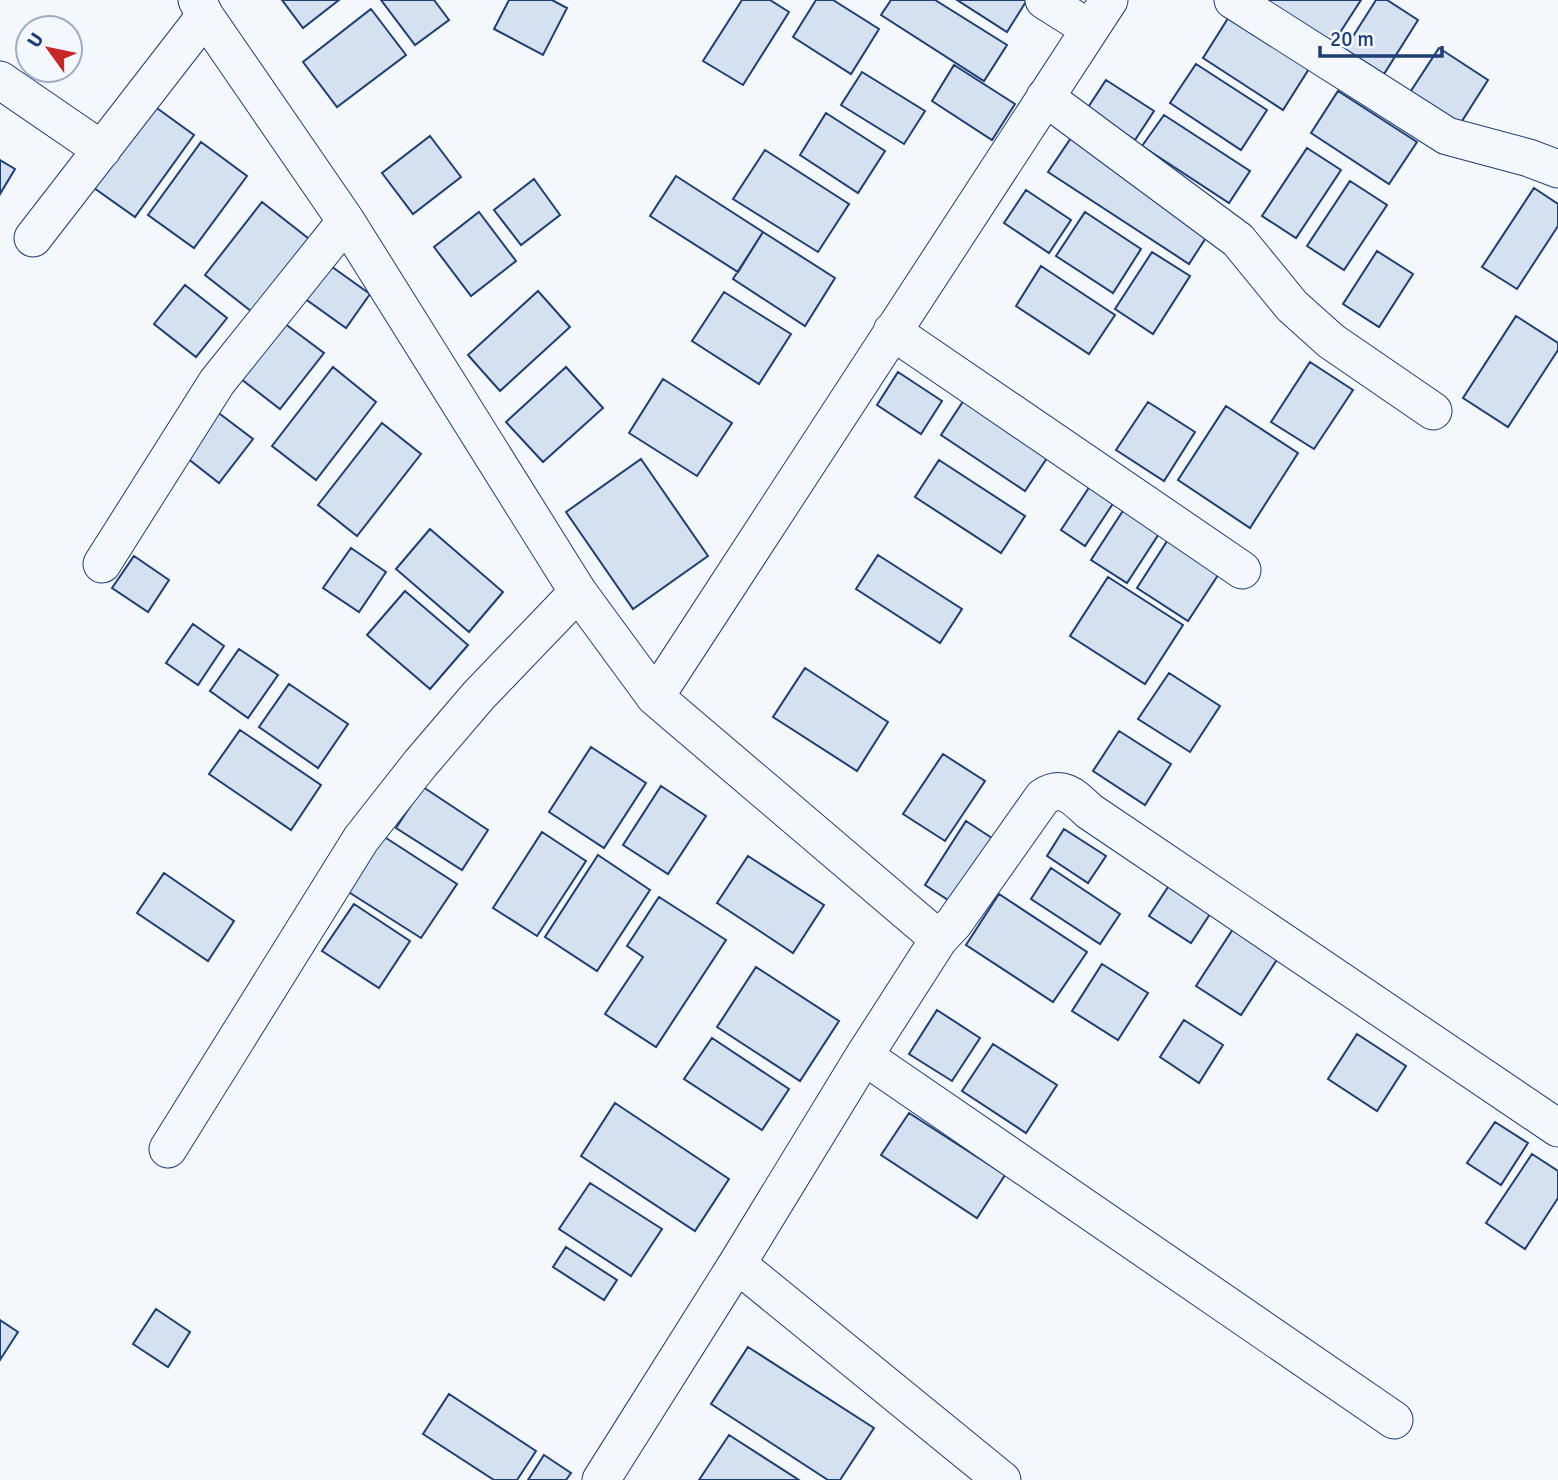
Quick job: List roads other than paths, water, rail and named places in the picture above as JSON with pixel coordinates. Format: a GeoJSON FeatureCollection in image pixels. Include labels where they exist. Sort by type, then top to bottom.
{"type":"FeatureCollection","features":[{"type":"Feature","properties":{"kind":"street"},"geometry":{"type":"LineString","coordinates":[[655,697],[1099,15],[1044,0]]}},
{"type":"Feature","properties":{"kind":"street"},"geometry":{"type":"LineString","coordinates":[[1234,0],[1447,136],[1529,158],[1558,169]]}},
{"type":"Feature","properties":{"kind":"street"},"geometry":{"type":"LineString","coordinates":[[33,238],[102,150],[201,8],[346,221],[578,593],[655,697],[939,939]]}},
{"type":"Feature","properties":{"kind":"street"},"geometry":{"type":"LineString","coordinates":[[0,80],[102,150]]}},
{"type":"Feature","properties":{"kind":"street"},"geometry":{"type":"LineString","coordinates":[[1045,97],[1238,240],[1292,306],[1331,341],[1433,411]]}},
{"type":"Feature","properties":{"kind":"street"},"geometry":{"type":"LineString","coordinates":[[102,564],[218,382],[346,221]]}},
{"type":"Feature","properties":{"kind":"street"},"geometry":{"type":"LineString","coordinates":[[892,331],[1242,570]]}},
{"type":"Feature","properties":{"kind":"street"},"geometry":{"type":"LineString","coordinates":[[168,1149],[361,839],[479,695],[578,593]]}},
{"type":"Feature","properties":{"kind":"street"},"geometry":{"type":"LineString","coordinates":[[601,1480],[939,939],[954,923],[1043,797],[1050,792],[1060,790],[1071,795],[1089,811],[1558,1128]]}},
{"type":"Feature","properties":{"kind":"street"},"geometry":{"type":"LineString","coordinates":[[864,1056],[1394,1420]]}},
{"type":"Feature","properties":{"kind":"street"},"geometry":{"type":"LineString","coordinates":[[737,1264],[1002,1480]]}}]}
